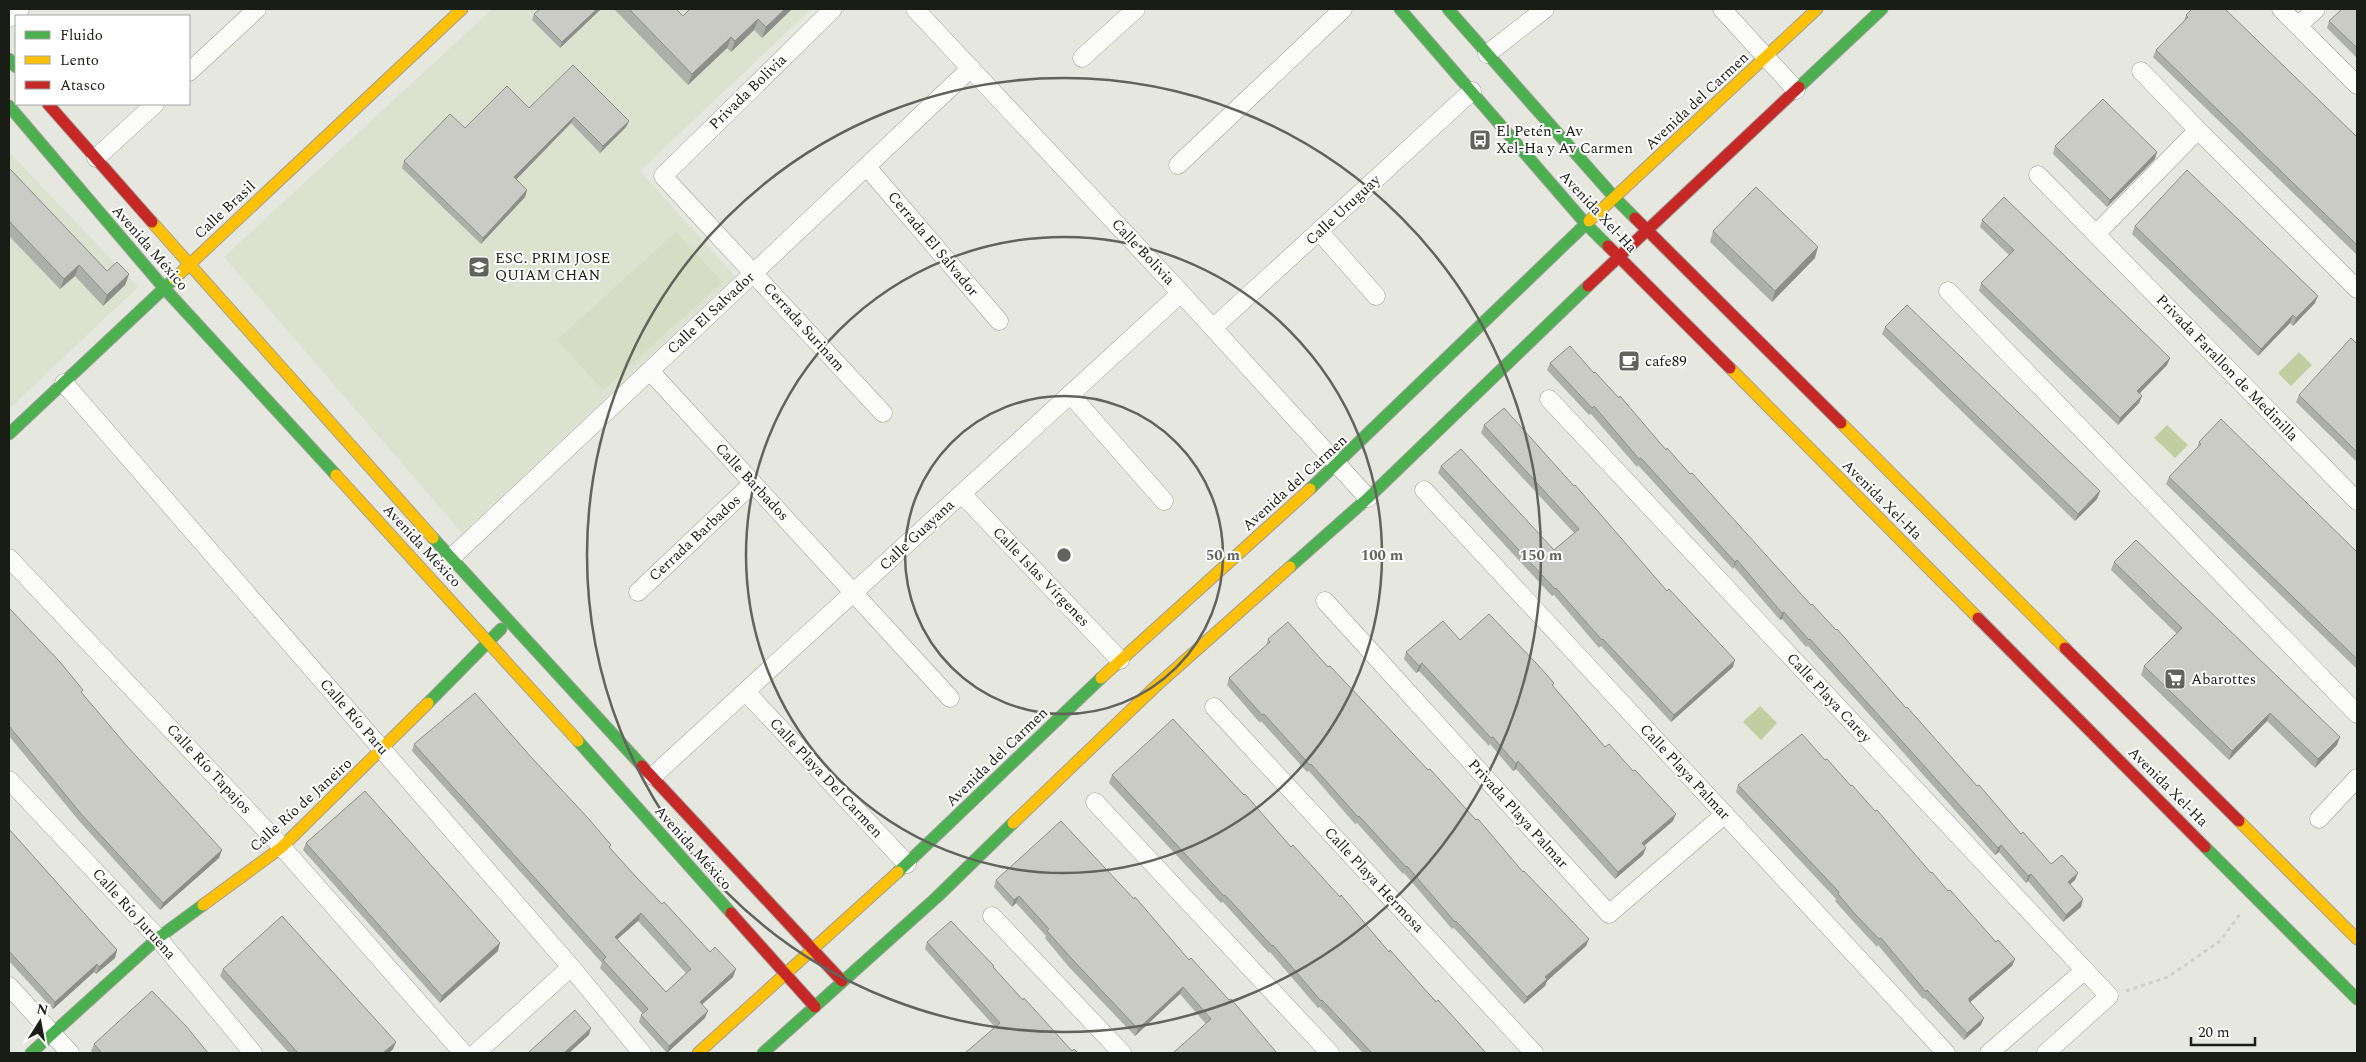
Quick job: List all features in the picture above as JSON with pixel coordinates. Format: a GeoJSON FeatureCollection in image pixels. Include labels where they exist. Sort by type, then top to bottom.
{"type":"FeatureCollection","features":[{"type":"Feature","properties":{"kind":"street"},"geometry":{"type":"LineString","coordinates":[[9,18],[20,9]]}},
{"type":"Feature","properties":{"kind":"street"},"geometry":{"type":"LineString","coordinates":[[190,71],[257,9]]}},
{"type":"Feature","properties":{"kind":"street","name":"Calle Brasil"},"geometry":{"type":"LineString","coordinates":[[9,434],[462,9]]}},
{"type":"Feature","properties":{"kind":"street","name":"Privada Bolivia"},"geometry":{"type":"LineString","coordinates":[[663,176],[833,9]]}},
{"type":"Feature","properties":{"kind":"street","name":"Calle Bolivia"},"geometry":{"type":"LineString","coordinates":[[915,9],[1181,292],[1368,498]]}},
{"type":"Feature","properties":{"kind":"street"},"geometry":{"type":"LineString","coordinates":[[1082,58],[1136,9]]}},
{"type":"Feature","properties":{"kind":"street"},"geometry":{"type":"LineString","coordinates":[[1178,165],[1343,9]]}},
{"type":"Feature","properties":{"kind":"street","name":"Avenida Xel-Ha"},"geometry":{"type":"LineString","coordinates":[[1400,9],[1586,224],[2357,999]]}},
{"type":"Feature","properties":{"kind":"street","name":"Avenida Xel-Ha"},"geometry":{"type":"LineString","coordinates":[[1448,9],[1614,197],[2357,939]]}},
{"type":"Feature","properties":{"kind":"street"},"geometry":{"type":"LineString","coordinates":[[1487,54],[1545,9]]}},
{"type":"Feature","properties":{"kind":"street"},"geometry":{"type":"LineString","coordinates":[[1722,9],[1796,90]]}},
{"type":"Feature","properties":{"kind":"street","name":"Avenida del Carmen"},"geometry":{"type":"LineString","coordinates":[[698,1053],[907,864],[1120,660],[1337,466],[1614,197],[1817,9]]}},
{"type":"Feature","properties":{"kind":"street"},"geometry":{"type":"LineString","coordinates":[[762,1053],[937,897],[1155,688],[1368,498],[1618,257],[1882,9]]}},
{"type":"Feature","properties":{"kind":"street"},"geometry":{"type":"LineString","coordinates":[[2281,9],[2357,85]]}},
{"type":"Feature","properties":{"kind":"street"},"geometry":{"type":"LineString","coordinates":[[2298,26],[2316,9]]}},
{"type":"Feature","properties":{"kind":"street","name":"Calle El Salvador"},"geometry":{"type":"LineString","coordinates":[[452,558],[971,68]]}},
{"type":"Feature","properties":{"kind":"street"},"geometry":{"type":"LineString","coordinates":[[2141,71],[2357,289]]}},
{"type":"Feature","properties":{"kind":"street","name":"Calle Uruguay"},"geometry":{"type":"LineString","coordinates":[[1213,328],[1472,91]]}},
{"type":"Feature","properties":{"kind":"street","name":"Avenida México"},"geometry":{"type":"LineString","coordinates":[[49,105],[508,622],[842,981]]}},
{"type":"Feature","properties":{"kind":"street"},"geometry":{"type":"LineString","coordinates":[[96,158],[154,105]]}},
{"type":"Feature","properties":{"kind":"street","name":"Avenida México"},"geometry":{"type":"LineString","coordinates":[[9,106],[164,288],[489,641],[784,974],[815,1006]]}},
{"type":"Feature","properties":{"kind":"street"},"geometry":{"type":"LineString","coordinates":[[2096,234],[2198,130]]}},
{"type":"Feature","properties":{"kind":"street","name":"Cerrada El Salvador"},"geometry":{"type":"LineString","coordinates":[[867,166],[999,321]]}},
{"type":"Feature","properties":{"kind":"street","name":"Privada Farallon de Medinilla"},"geometry":{"type":"LineString","coordinates":[[2038,175],[2357,501]]}},
{"type":"Feature","properties":{"kind":"street","name":"Cerrada Surinam"},"geometry":{"type":"LineString","coordinates":[[663,176],[883,413]]}},
{"type":"Feature","properties":{"kind":"street"},"geometry":{"type":"LineString","coordinates":[[1319,231],[1376,296]]}},
{"type":"Feature","properties":{"kind":"street"},"geometry":{"type":"LineString","coordinates":[[1948,291],[2357,714]]}},
{"type":"Feature","properties":{"kind":"street","name":"Calle Guayana"},"geometry":{"type":"LineString","coordinates":[[653,776],[1181,292]]}},
{"type":"Feature","properties":{"kind":"street","name":"Calle Barbados"},"geometry":{"type":"LineString","coordinates":[[650,371],[854,593]]}},
{"type":"Feature","properties":{"kind":"street","name":"Calle Río Paru"},"geometry":{"type":"LineString","coordinates":[[64,383],[571,968],[642,1053]]}},
{"type":"Feature","properties":{"kind":"street"},"geometry":{"type":"LineString","coordinates":[[1070,394],[1164,501]]}},
{"type":"Feature","properties":{"kind":"street","name":"Calle Playa Carey"},"geometry":{"type":"LineString","coordinates":[[1549,399],[2109,996]]}},
{"type":"Feature","properties":{"kind":"street","name":"Cerrada Barbados"},"geometry":{"type":"LineString","coordinates":[[638,592],[753,483]]}},
{"type":"Feature","properties":{"kind":"street","name":"Calle Playa Palmar"},"geometry":{"type":"LineString","coordinates":[[1424,490],[1946,1053]]}},
{"type":"Feature","properties":{"kind":"street","name":"Calle Islas Vírgenes"},"geometry":{"type":"LineString","coordinates":[[962,494],[1120,660]]}},
{"type":"Feature","properties":{"kind":"street","name":"Calle Río Tapajos"},"geometry":{"type":"LineString","coordinates":[[9,558],[282,847],[463,1053]]}},
{"type":"Feature","properties":{"kind":"street"},"geometry":{"type":"LineString","coordinates":[[854,593],[950,698]]}},
{"type":"Feature","properties":{"kind":"street","name":"Privada Playa Palmar"},"geometry":{"type":"LineString","coordinates":[[1325,601],[1609,914],[1725,814]]}},
{"type":"Feature","properties":{"kind":"street","name":"Calle Río de Janeiro"},"geometry":{"type":"LineString","coordinates":[[30,1053],[158,938],[282,847],[382,750],[508,622]]}},
{"type":"Feature","properties":{"kind":"street","name":"Calle Playa Del Carmen"},"geometry":{"type":"LineString","coordinates":[[746,692],[907,864]]}},
{"type":"Feature","properties":{"kind":"street","name":"Calle Playa Hermosa"},"geometry":{"type":"LineString","coordinates":[[1214,706],[1534,1053]]}},
{"type":"Feature","properties":{"kind":"street"},"geometry":{"type":"LineString","coordinates":[[2319,819],[2357,778]]}},
{"type":"Feature","properties":{"kind":"street","name":"Calle Río Juruena"},"geometry":{"type":"LineString","coordinates":[[9,780],[158,938],[253,1053]]}},
{"type":"Feature","properties":{"kind":"street"},"geometry":{"type":"LineString","coordinates":[[1094,802],[1330,1053]]}},
{"type":"Feature","properties":{"kind":"street"},"geometry":{"type":"LineString","coordinates":[[992,916],[1122,1053]]}},
{"type":"Feature","properties":{"kind":"street"},"geometry":{"type":"LineString","coordinates":[[476,1053],[571,968]]}},
{"type":"Feature","properties":{"kind":"street"},"geometry":{"type":"LineString","coordinates":[[1989,1053],[2085,970]]}},
{"type":"Feature","properties":{"kind":"street"},"geometry":{"type":"LineString","coordinates":[[9,986],[70,1053]]}},
{"type":"Feature","properties":{"kind":"street"},"geometry":{"type":"LineString","coordinates":[[2046,1053],[2109,996]]}},
{"type":"Feature","properties":{"kind":"path"},"geometry":{"type":"LineString","coordinates":[[2109,996],[2168,977],[2220,941],[2254,894]]}},
{"type":"Feature","properties":{"kind":"shaded area","name":"ESC. PRIM JOSE QUIAM CHAN"},"geometry":{"type":"Polygon","coordinates":[[[492,9],[811,9],[640,171],[735,276],[462,533],[224,257],[492,9]]]}},
{"type":"Feature","properties":{"kind":"shaded area"},"geometry":{"type":"Polygon","coordinates":[[[9,152],[138,287],[9,409],[9,152]]]}},
{"type":"Feature","properties":{"kind":"shaded area"},"geometry":{"type":"Polygon","coordinates":[[[676,232],[722,282],[603,390],[557,340],[676,232]]]}},
{"type":"Feature","properties":{"kind":"shaded area"},"geometry":{"type":"Polygon","coordinates":[[[2299,352],[2312,365],[2291,386],[2278,373],[2299,352]]]}},
{"type":"Feature","properties":{"kind":"shaded area"},"geometry":{"type":"Polygon","coordinates":[[[2167,425],[2188,445],[2175,458],[2154,438],[2167,425]]]}},
{"type":"Feature","properties":{"kind":"shaded area"},"geometry":{"type":"Polygon","coordinates":[[[1760,706],[1777,723],[1761,740],[1743,722],[1760,706]]]}},
{"type":"Feature","properties":{"kind":"building"},"geometry":{"type":"Polygon","coordinates":[[[540,9],[597,9],[562,42],[534,14],[540,9]]]}},
{"type":"Feature","properties":{"kind":"building"},"geometry":{"type":"Polygon","coordinates":[[[629,9],[676,9],[683,16],[690,9],[785,9],[766,27],[758,19],[735,41],[731,37],[692,74],[629,9]]]}},
{"type":"Feature","properties":{"kind":"building"},"geometry":{"type":"Polygon","coordinates":[[[2192,9],[2225,9],[2357,137],[2357,245],[2156,50],[2188,17],[2186,15],[2192,9]]]}},
{"type":"Feature","properties":{"kind":"building"},"geometry":{"type":"Polygon","coordinates":[[[2342,9],[2357,9],[2357,48],[2329,21],[2342,9]]]}},
{"type":"Feature","properties":{"kind":"building"},"geometry":{"type":"Polygon","coordinates":[[[573,65],[629,121],[603,146],[574,117],[514,177],[527,190],[483,238],[404,161],[450,114],[465,128],[507,86],[529,108],[573,65]]]}},
{"type":"Feature","properties":{"kind":"building"},"geometry":{"type":"Polygon","coordinates":[[[2103,99],[2157,152],[2110,200],[2055,146],[2103,99]]]}},
{"type":"Feature","properties":{"kind":"building"},"geometry":{"type":"Polygon","coordinates":[[[9,168],[107,271],[117,262],[129,274],[107,295],[79,265],[64,279],[9,221],[9,168]]]}},
{"type":"Feature","properties":{"kind":"building"},"geometry":{"type":"Polygon","coordinates":[[[2187,170],[2318,296],[2296,318],[2293,315],[2261,349],[2135,226],[2187,170]]]}},
{"type":"Feature","properties":{"kind":"building"},"geometry":{"type":"Polygon","coordinates":[[[1756,187],[1818,247],[1775,291],[1713,231],[1756,187]]]}},
{"type":"Feature","properties":{"kind":"building"},"geometry":{"type":"Polygon","coordinates":[[[2004,197],[2170,358],[2137,391],[2142,396],[2120,418],[1981,283],[2014,250],[1982,220],[2004,197]]]}},
{"type":"Feature","properties":{"kind":"building"},"geometry":{"type":"Polygon","coordinates":[[[1907,305],[2100,491],[2078,514],[1885,327],[1907,305]]]}},
{"type":"Feature","properties":{"kind":"building"},"geometry":{"type":"Polygon","coordinates":[[[2351,338],[2357,344],[2357,452],[2299,395],[2351,338]]]}},
{"type":"Feature","properties":{"kind":"building"},"geometry":{"type":"Polygon","coordinates":[[[1570,346],[1619,398],[1620,396],[1666,450],[1667,448],[1690,474],[1692,473],[1811,605],[1837,629],[2021,834],[2023,832],[2051,864],[2062,855],[2078,873],[2068,882],[2083,899],[2066,915],[2031,874],[2028,876],[2001,845],[1998,848],[1810,639],[1784,612],[1782,613],[1737,560],[1735,562],[1641,458],[1639,459],[1594,406],[1592,408],[1550,363],[1570,346]]]}},
{"type":"Feature","properties":{"kind":"building"},"geometry":{"type":"Polygon","coordinates":[[[1504,408],[1575,485],[1667,591],[1669,589],[1735,660],[1674,715],[1441,466],[1461,449],[1554,550],[1579,529],[1484,425],[1504,408]]]}},
{"type":"Feature","properties":{"kind":"building"},"geometry":{"type":"Polygon","coordinates":[[[2221,419],[2357,552],[2357,659],[2169,477],[2201,444],[2199,442],[2221,419]]]}},
{"type":"Feature","properties":{"kind":"building"},"geometry":{"type":"Polygon","coordinates":[[[2136,540],[2340,737],[2318,759],[2270,713],[2232,751],[2144,666],[2182,628],[2114,562],[2136,540]]]}},
{"type":"Feature","properties":{"kind":"building"},"geometry":{"type":"Polygon","coordinates":[[[9,608],[60,662],[83,690],[81,692],[126,745],[222,850],[163,903],[82,815],[9,726],[9,608]]]}},
{"type":"Feature","properties":{"kind":"building"},"geometry":{"type":"Polygon","coordinates":[[[1489,614],[1554,683],[1552,685],[1605,747],[1609,744],[1676,814],[1642,843],[1646,848],[1618,872],[1518,761],[1516,764],[1493,737],[1491,738],[1422,663],[1419,666],[1406,652],[1443,621],[1460,640],[1489,614]]]}},
{"type":"Feature","properties":{"kind":"building"},"geometry":{"type":"Polygon","coordinates":[[[1288,622],[1328,667],[1330,666],[1428,770],[1430,769],[1476,820],[1478,819],[1523,872],[1589,939],[1545,977],[1547,979],[1527,997],[1455,922],[1407,866],[1358,817],[1311,764],[1264,714],[1262,715],[1229,678],[1270,642],[1268,639],[1288,622]]]}},
{"type":"Feature","properties":{"kind":"building"},"geometry":{"type":"Polygon","coordinates":[[[475,693],[588,818],[611,845],[609,847],[637,878],[662,904],[664,902],[710,952],[715,947],[736,969],[700,1002],[708,1011],[669,1046],[641,1015],[648,1009],[603,960],[606,957],[414,744],[475,693]],[[641,913],[615,937],[666,992],[691,969],[641,913]]]}},
{"type":"Feature","properties":{"kind":"building"},"geometry":{"type":"Polygon","coordinates":[[[1173,719],[1245,794],[1291,847],[1293,845],[1340,897],[1341,895],[1389,952],[1390,950],[1436,1002],[1438,1000],[1486,1053],[1372,1053],[1321,1001],[1273,945],[1224,896],[1112,775],[1173,719]]]}},
{"type":"Feature","properties":{"kind":"building"},"geometry":{"type":"Polygon","coordinates":[[[1802,734],[1875,811],[1877,810],[1931,873],[1948,891],[1950,890],[1996,942],[1998,940],[2015,959],[1969,998],[1969,1001],[1984,1018],[1967,1033],[1927,990],[1926,992],[1881,938],[1879,939],[1854,913],[1838,894],[1839,892],[1738,785],[1802,734]]]}},
{"type":"Feature","properties":{"kind":"building"},"geometry":{"type":"Polygon","coordinates":[[[365,791],[500,943],[442,996],[306,843],[365,791]]]}},
{"type":"Feature","properties":{"kind":"building"},"geometry":{"type":"Polygon","coordinates":[[[1061,821],[1134,899],[1135,897],[1189,960],[1191,958],[1229,1000],[1231,999],[1277,1053],[1173,1053],[1211,1019],[1183,987],[1138,1029],[1071,958],[1047,931],[1049,929],[1019,896],[1014,900],[996,880],[1061,821]]]}},
{"type":"Feature","properties":{"kind":"building"},"geometry":{"type":"Polygon","coordinates":[[[9,829],[117,950],[99,967],[97,964],[55,1002],[9,951],[9,829]]]}},
{"type":"Feature","properties":{"kind":"building"},"geometry":{"type":"Polygon","coordinates":[[[282,916],[396,1042],[383,1053],[298,1053],[223,969],[282,916]]]}},
{"type":"Feature","properties":{"kind":"building"},"geometry":{"type":"Polygon","coordinates":[[[951,921],[1072,1051],[1074,1049],[1078,1053],[965,1053],[1000,1023],[927,942],[951,921]]]}},
{"type":"Feature","properties":{"kind":"building"},"geometry":{"type":"Polygon","coordinates":[[[152,991],[186,1026],[208,1053],[102,1053],[94,1044],[152,991]]]}},
{"type":"Feature","properties":{"kind":"building"},"geometry":{"type":"Polygon","coordinates":[[[575,1010],[591,1028],[564,1053],[528,1053],[575,1010]]]}},
{"type":"Feature","properties":{"kind":"traffic: fast"},"geometry":{"type":"LineString","coordinates":[[1400,9],[1586,224],[1608,246]]}},
{"type":"Feature","properties":{"kind":"traffic: fast"},"geometry":{"type":"LineString","coordinates":[[1448,9],[1614,197],[1635,218]]}},
{"type":"Feature","properties":{"kind":"traffic: fast"},"geometry":{"type":"LineString","coordinates":[[1799,87],[1882,9]]}},
{"type":"Feature","properties":{"kind":"traffic: fast"},"geometry":{"type":"LineString","coordinates":[[9,59],[15,66]]}},
{"type":"Feature","properties":{"kind":"traffic: fast"},"geometry":{"type":"LineString","coordinates":[[9,106],[164,288],[336,475]]}},
{"type":"Feature","properties":{"kind":"traffic: fast"},"geometry":{"type":"LineString","coordinates":[[1310,489],[1589,221]]}},
{"type":"Feature","properties":{"kind":"traffic: fast"},"geometry":{"type":"LineString","coordinates":[[9,434],[174,279]]}},
{"type":"Feature","properties":{"kind":"traffic: fast"},"geometry":{"type":"LineString","coordinates":[[1290,567],[1368,498],[1588,286]]}},
{"type":"Feature","properties":{"kind":"traffic: fast"},"geometry":{"type":"LineString","coordinates":[[433,538],[642,766]]}},
{"type":"Feature","properties":{"kind":"traffic: fast"},"geometry":{"type":"LineString","coordinates":[[428,703],[501,629]]}},
{"type":"Feature","properties":{"kind":"traffic: fast"},"geometry":{"type":"LineString","coordinates":[[898,872],[1101,678]]}},
{"type":"Feature","properties":{"kind":"traffic: fast"},"geometry":{"type":"LineString","coordinates":[[578,741],[731,913]]}},
{"type":"Feature","properties":{"kind":"traffic: fast"},"geometry":{"type":"LineString","coordinates":[[763,1053],[937,897],[1013,823]]}},
{"type":"Feature","properties":{"kind":"traffic: fast"},"geometry":{"type":"LineString","coordinates":[[2205,847],[2357,999]]}},
{"type":"Feature","properties":{"kind":"traffic: fast"},"geometry":{"type":"LineString","coordinates":[[31,1053],[158,938],[203,905]]}},
{"type":"Feature","properties":{"kind":"traffic: slow"},"geometry":{"type":"LineString","coordinates":[[174,279],[462,9]]}},
{"type":"Feature","properties":{"kind":"traffic: slow"},"geometry":{"type":"LineString","coordinates":[[1589,221],[1817,9]]}},
{"type":"Feature","properties":{"kind":"traffic: slow"},"geometry":{"type":"LineString","coordinates":[[152,222],[433,538]]}},
{"type":"Feature","properties":{"kind":"traffic: slow"},"geometry":{"type":"LineString","coordinates":[[1730,368],[1978,618]]}},
{"type":"Feature","properties":{"kind":"traffic: slow"},"geometry":{"type":"LineString","coordinates":[[1841,423],[2065,648]]}},
{"type":"Feature","properties":{"kind":"traffic: slow"},"geometry":{"type":"LineString","coordinates":[[336,475],[578,741]]}},
{"type":"Feature","properties":{"kind":"traffic: slow"},"geometry":{"type":"LineString","coordinates":[[1101,678],[1310,489]]}},
{"type":"Feature","properties":{"kind":"traffic: slow"},"geometry":{"type":"LineString","coordinates":[[1013,823],[1155,687],[1290,567]]}},
{"type":"Feature","properties":{"kind":"traffic: slow"},"geometry":{"type":"LineString","coordinates":[[203,905],[282,847],[428,703]]}},
{"type":"Feature","properties":{"kind":"traffic: slow"},"geometry":{"type":"LineString","coordinates":[[2239,821],[2357,939]]}},
{"type":"Feature","properties":{"kind":"traffic: slow"},"geometry":{"type":"LineString","coordinates":[[698,1053],[898,872]]}},
{"type":"Feature","properties":{"kind":"traffic: jam"},"geometry":{"type":"LineString","coordinates":[[1588,286],[1799,87]]}},
{"type":"Feature","properties":{"kind":"traffic: jam"},"geometry":{"type":"LineString","coordinates":[[49,105],[152,222]]}},
{"type":"Feature","properties":{"kind":"traffic: jam"},"geometry":{"type":"LineString","coordinates":[[1635,218],[1841,423]]}},
{"type":"Feature","properties":{"kind":"traffic: jam"},"geometry":{"type":"LineString","coordinates":[[1608,246],[1730,368]]}},
{"type":"Feature","properties":{"kind":"traffic: jam"},"geometry":{"type":"LineString","coordinates":[[1978,618],[2205,847]]}},
{"type":"Feature","properties":{"kind":"traffic: jam"},"geometry":{"type":"LineString","coordinates":[[2065,648],[2239,821]]}},
{"type":"Feature","properties":{"kind":"traffic: jam"},"geometry":{"type":"LineString","coordinates":[[642,766],[842,981]]}},
{"type":"Feature","properties":{"kind":"traffic: jam"},"geometry":{"type":"LineString","coordinates":[[731,913],[815,1007]]}},
{"type":"Feature","properties":{"kind":"place","name":"El Petén - Av Xel-Ha y Av Carmen"},"geometry":{"type":"Point","coordinates":[1480,140]}},
{"type":"Feature","properties":{"kind":"place","name":"ESC. PRIM JOSE QUIAM CHAN"},"geometry":{"type":"Point","coordinates":[479,267]}},
{"type":"Feature","properties":{"kind":"place","name":"cafe89"},"geometry":{"type":"Point","coordinates":[1629,361]}},
{"type":"Feature","properties":{"kind":"place","name":"Abarottes"},"geometry":{"type":"Point","coordinates":[2175,679]}}]}
